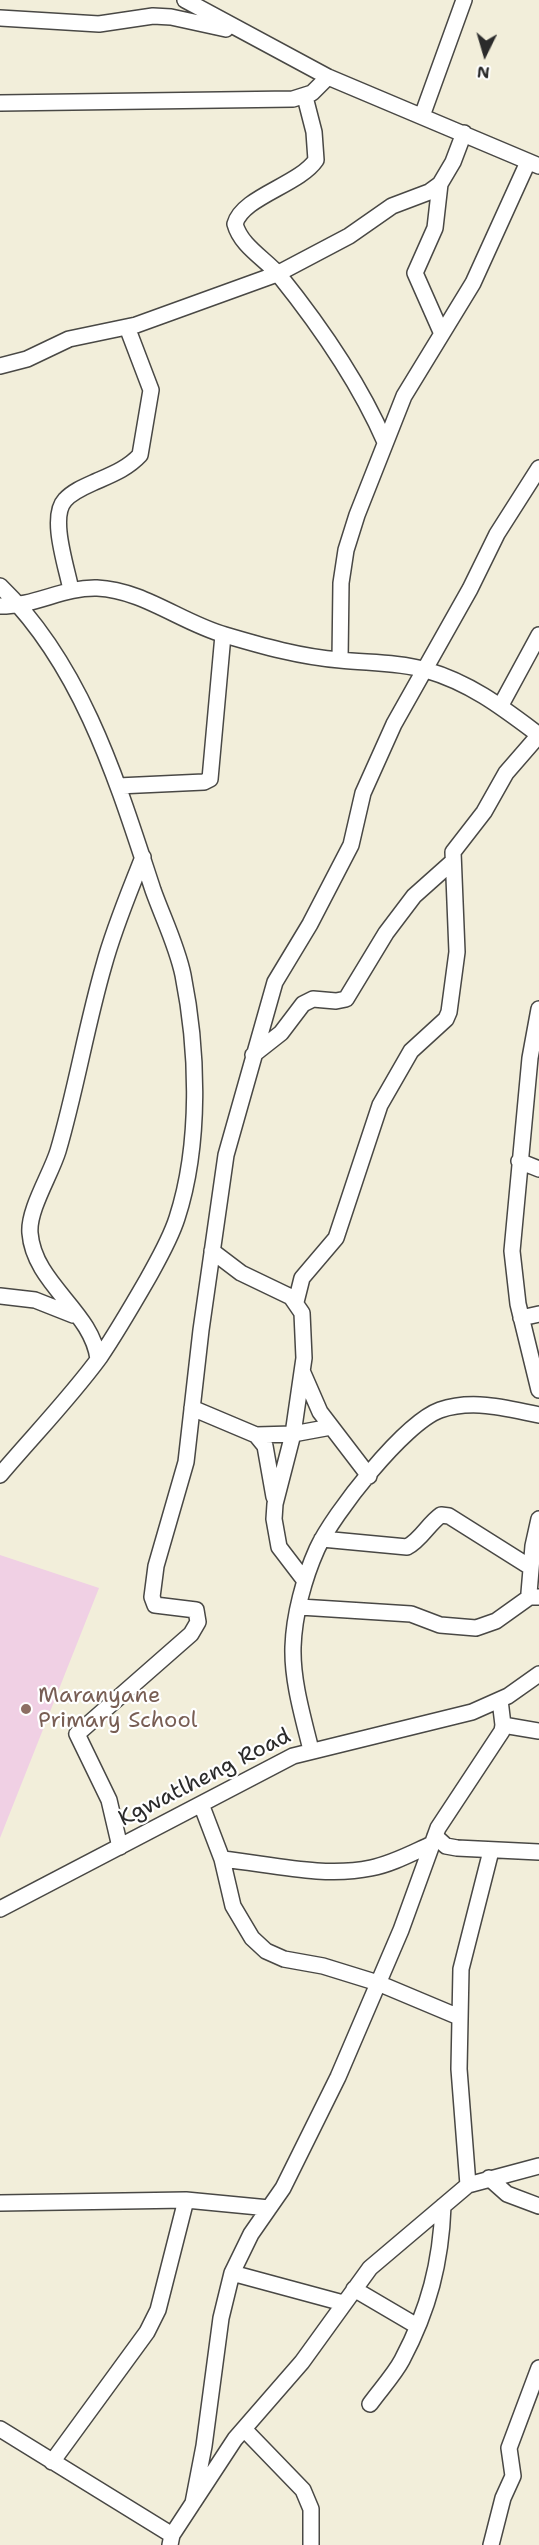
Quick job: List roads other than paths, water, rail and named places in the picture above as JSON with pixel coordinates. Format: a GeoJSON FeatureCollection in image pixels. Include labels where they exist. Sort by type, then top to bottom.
{"type":"FeatureCollection","features":[{"type":"Feature","properties":{"kind":"street"},"geometry":{"type":"LineString","coordinates":[[185,0],[328,77],[534,164],[502,215],[485,259],[404,396],[385,442],[346,550],[341,584],[340,660]]}},
{"type":"Feature","properties":{"kind":"street"},"geometry":{"type":"LineString","coordinates":[[422,116],[464,0]]}},
{"type":"Feature","properties":{"kind":"street"},"geometry":{"type":"LineString","coordinates":[[0,18],[99,24],[138,17],[171,17],[212,25],[258,39]]}},
{"type":"Feature","properties":{"kind":"street"},"geometry":{"type":"LineString","coordinates":[[0,103],[305,97],[318,89],[328,77]]}},
{"type":"Feature","properties":{"kind":"street"},"geometry":{"type":"LineString","coordinates":[[305,97],[314,132],[316,160],[312,166],[284,185],[239,212],[235,224],[240,238],[278,274],[339,358],[385,442]]}},
{"type":"Feature","properties":{"kind":"street"},"geometry":{"type":"LineString","coordinates":[[0,366],[27,359],[69,339],[127,327],[278,274],[349,236],[392,206],[429,192],[440,184],[453,162],[464,133]]}},
{"type":"Feature","properties":{"kind":"street"},"geometry":{"type":"LineString","coordinates":[[440,184],[435,228],[414,273],[442,334]]}},
{"type":"Feature","properties":{"kind":"street"},"geometry":{"type":"LineString","coordinates":[[71,590],[59,533],[58,518],[63,501],[77,490],[122,470],[140,455],[151,390],[127,327]]}},
{"type":"Feature","properties":{"kind":"street"},"geometry":{"type":"LineString","coordinates":[[120,1847],[109,1800],[77,1734],[191,1634],[198,1622],[196,1610],[155,1605],[152,1602],[156,1566],[186,1462],[226,1155],[275,982],[310,924],[351,844],[363,793],[380,752],[497,534],[539,468]]}},
{"type":"Feature","properties":{"kind":"street"},"geometry":{"type":"LineString","coordinates":[[0,586],[21,606],[48,639],[75,686],[118,786],[183,975],[194,1068],[195,1106],[190,1153],[177,1218],[168,1243],[131,1309],[98,1359],[0,1475]]}},
{"type":"Feature","properties":{"kind":"street"},"geometry":{"type":"LineString","coordinates":[[0,606],[21,606],[71,590],[100,588],[137,597],[223,635],[294,653],[425,669],[501,705],[539,735],[506,772],[484,812],[457,845],[452,863],[456,888],[456,952],[449,1012],[446,1019],[411,1051],[380,1105],[336,1238],[303,1278],[296,1302]]}},
{"type":"Feature","properties":{"kind":"street"},"geometry":{"type":"LineString","coordinates":[[118,786],[204,782],[210,779],[223,635]]}},
{"type":"Feature","properties":{"kind":"street"},"geometry":{"type":"LineString","coordinates":[[501,705],[539,635]]}},
{"type":"Feature","properties":{"kind":"street"},"geometry":{"type":"LineString","coordinates":[[98,1359],[96,1340],[44,1271],[33,1248],[29,1232],[31,1219],[54,1162],[75,1092],[104,964],[143,857]]}},
{"type":"Feature","properties":{"kind":"street"},"geometry":{"type":"LineString","coordinates":[[253,1055],[280,1033],[303,1004],[313,999],[346,999],[386,933],[414,896],[452,863]]}},
{"type":"Feature","properties":{"kind":"street"},"geometry":{"type":"LineString","coordinates":[[539,1009],[530,1059],[512,1251],[521,1318],[539,1390]]}},
{"type":"Feature","properties":{"kind":"street"},"geometry":{"type":"LineString","coordinates":[[519,1161],[539,1169]]}},
{"type":"Feature","properties":{"kind":"street"},"geometry":{"type":"LineString","coordinates":[[212,1251],[241,1273],[286,1293],[296,1302],[304,1321],[302,1372],[293,1434],[275,1504]]}},
{"type":"Feature","properties":{"kind":"street"},"geometry":{"type":"LineString","coordinates":[[0,1296],[35,1300],[53,1305],[78,1318]]}},
{"type":"Feature","properties":{"kind":"street"},"geometry":{"type":"LineString","coordinates":[[521,1318],[539,1314]]}},
{"type":"Feature","properties":{"kind":"street"},"geometry":{"type":"LineString","coordinates":[[302,1372],[320,1412],[369,1476]]}},
{"type":"Feature","properties":{"kind":"street"},"geometry":{"type":"LineString","coordinates":[[311,1750],[294,1667],[293,1645],[305,1581],[322,1539],[394,1445],[420,1421],[437,1411],[454,1406],[477,1405],[539,1415]]}},
{"type":"Feature","properties":{"kind":"street"},"geometry":{"type":"LineString","coordinates":[[192,1408],[256,1434],[293,1434],[331,1427]]}},
{"type":"Feature","properties":{"kind":"street"},"geometry":{"type":"LineString","coordinates":[[256,1434],[267,1455],[275,1504],[275,1537],[286,1557],[305,1581]]}},
{"type":"Feature","properties":{"kind":"street"},"geometry":{"type":"LineString","coordinates":[[322,1539],[407,1548],[414,1544],[431,1521],[441,1515],[449,1516],[530,1567]]}},
{"type":"Feature","properties":{"kind":"street"},"geometry":{"type":"LineString","coordinates":[[300,1607],[411,1614],[440,1625],[476,1628],[496,1621],[535,1596],[530,1567],[539,1519]]}},
{"type":"Feature","properties":{"kind":"street","name":"Kgwatlheng Road"},"geometry":{"type":"LineString","coordinates":[[0,1909],[279,1762],[311,1750],[472,1712],[500,1700],[539,1674]]}},
{"type":"Feature","properties":{"kind":"street"},"geometry":{"type":"LineString","coordinates":[[193,2503],[221,2318],[232,2273],[251,2234],[283,2188],[323,2109],[401,1930],[433,1840],[504,1725],[500,1700]]}},
{"type":"Feature","properties":{"kind":"street"},"geometry":{"type":"LineString","coordinates":[[504,1725],[539,1731]]}},
{"type":"Feature","properties":{"kind":"street"},"geometry":{"type":"LineString","coordinates":[[201,1804],[222,1860],[233,1906],[252,1938],[266,1952],[284,1959],[323,1966],[378,1983],[459,2017]]}},
{"type":"Feature","properties":{"kind":"street"},"geometry":{"type":"LineString","coordinates":[[433,1840],[446,1846],[491,1851],[539,1852]]}},
{"type":"Feature","properties":{"kind":"street"},"geometry":{"type":"LineString","coordinates":[[222,1860],[347,1871],[394,1861],[433,1840]]}},
{"type":"Feature","properties":{"kind":"street"},"geometry":{"type":"LineString","coordinates":[[468,2185],[459,2069],[463,1953],[491,1851]]}},
{"type":"Feature","properties":{"kind":"street"},"geometry":{"type":"LineString","coordinates":[[0,2429],[171,2540],[193,2503],[244,2429],[303,2362],[370,2268],[468,2185],[539,2166]]}},
{"type":"Feature","properties":{"kind":"street"},"geometry":{"type":"LineString","coordinates":[[489,2178],[507,2194],[539,2206]]}},
{"type":"Feature","properties":{"kind":"street"},"geometry":{"type":"LineString","coordinates":[[0,2203],[186,2200],[269,2208]]}},
{"type":"Feature","properties":{"kind":"street"},"geometry":{"type":"LineString","coordinates":[[52,2462],[147,2332],[158,2310],[186,2200]]}},
{"type":"Feature","properties":{"kind":"street"},"geometry":{"type":"LineString","coordinates":[[370,2404],[401,2362],[417,2326],[438,2268],[443,2206]]}},
{"type":"Feature","properties":{"kind":"street"},"geometry":{"type":"LineString","coordinates":[[232,2273],[343,2303]]}},
{"type":"Feature","properties":{"kind":"street"},"geometry":{"type":"LineString","coordinates":[[354,2289],[417,2326]]}},
{"type":"Feature","properties":{"kind":"street"},"geometry":{"type":"LineString","coordinates":[[491,2545],[503,2498],[513,2476],[509,2448],[539,2367]]}},
{"type":"Feature","properties":{"kind":"street"},"geometry":{"type":"LineString","coordinates":[[244,2429],[303,2490],[309,2500],[311,2545]]}},
{"type":"Feature","properties":{"kind":"place","name":"Maranyane Primary School"},"geometry":{"type":"Point","coordinates":[26,1709]}}]}
